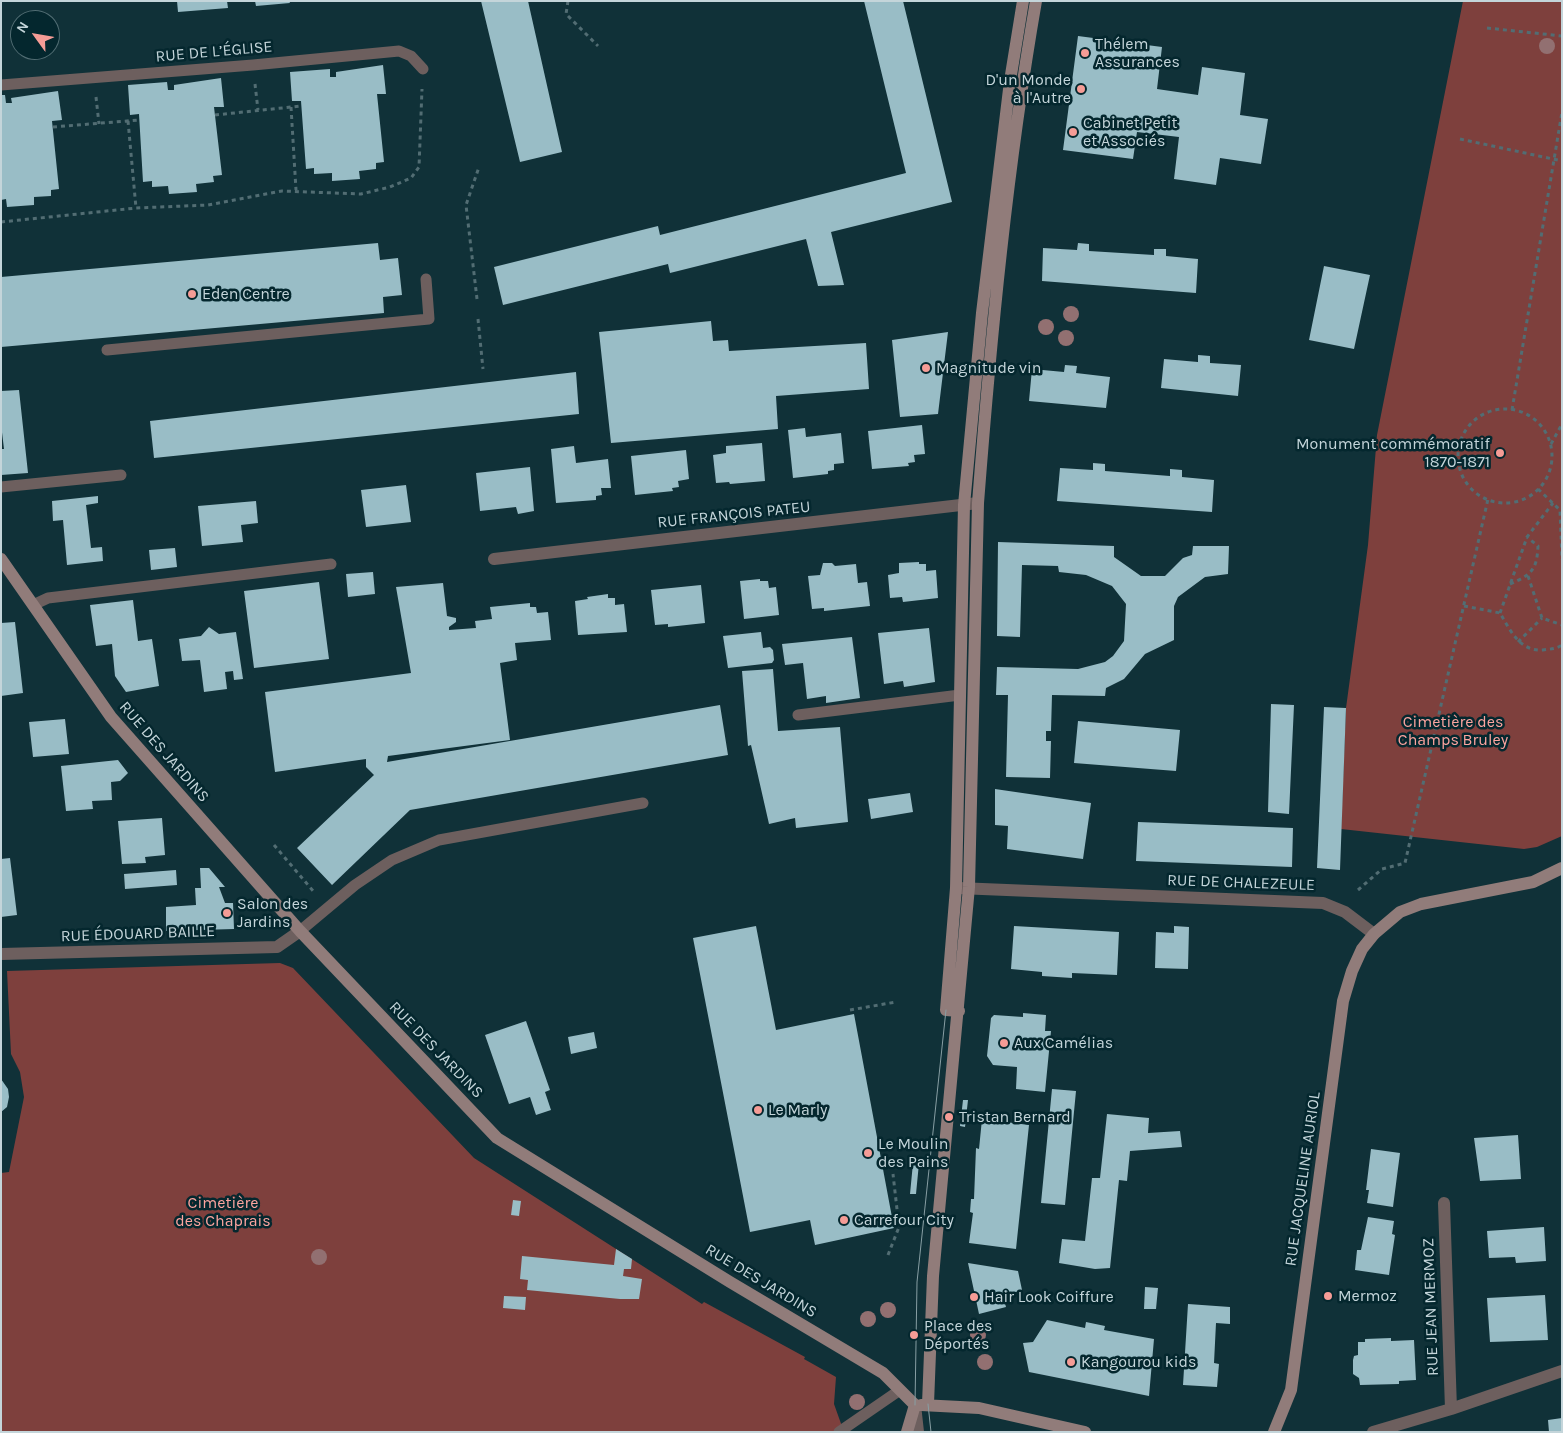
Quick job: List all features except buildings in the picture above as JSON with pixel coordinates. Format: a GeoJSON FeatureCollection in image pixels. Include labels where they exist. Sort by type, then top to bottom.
{"type":"FeatureCollection","features":[{"type":"Feature","properties":{"kind":"street"},"geometry":{"type":"LineString","coordinates":[[959,1011],[946,1010],[956,888],[964,505],[983,304],[1010,81],[1023,1]]}},
{"type":"Feature","properties":{"kind":"street"},"geometry":{"type":"LineString","coordinates":[[928,1404],[933,1276],[969,887],[978,503],[994,300],[1020,92],[1036,1]]}},
{"type":"Feature","properties":{"kind":"street","name":"RUE FRANÇOIS PATEU"},"geometry":{"type":"LineString","coordinates":[[494,558],[978,503]]}},
{"type":"Feature","properties":{"kind":"street","name":"RUE DES JARDINS"},"geometry":{"type":"LineString","coordinates":[[1,559],[112,718],[300,931],[498,1138],[713,1272],[855,1355],[883,1373],[915,1405]]}},
{"type":"Feature","properties":{"kind":"street"},"geometry":{"type":"LineString","coordinates":[[1374,934],[1400,912],[1421,904],[1533,882],[1562,868]]}},
{"type":"Feature","properties":{"kind":"street","name":"RUE DE CHALEZEULE"},"geometry":{"type":"LineString","coordinates":[[956,888],[969,887],[1323,903],[1345,912],[1374,934]]}},
{"type":"Feature","properties":{"kind":"street","name":"RUE ÉDOUARD BAILLE"},"geometry":{"type":"LineString","coordinates":[[1,954],[277,947],[300,931]]}},
{"type":"Feature","properties":{"kind":"street","name":"RUE JACQUELINE AURIOL"},"geometry":{"type":"LineString","coordinates":[[1274,1432],[1292,1390],[1343,1001],[1352,971],[1362,949],[1374,934]]}},
{"type":"Feature","properties":{"kind":"street","name":"RUE JEAN MERMOZ"},"geometry":{"type":"LineString","coordinates":[[1444,1203],[1451,1409]]}},
{"type":"Feature","properties":{"kind":"street"},"geometry":{"type":"LineString","coordinates":[[1373,1432],[1451,1409],[1562,1371]]}},
{"type":"Feature","properties":{"kind":"street"},"geometry":{"type":"LineString","coordinates":[[915,1405],[928,1404],[979,1408],[1085,1432]]}},
{"type":"Feature","properties":{"kind":"street"},"geometry":{"type":"LineString","coordinates":[[907,1432],[915,1405]]}},
{"type":"Feature","properties":{"kind":"street"},"geometry":{"type":"LineString","coordinates":[[915,1405],[918,1432]]}},
{"type":"Feature","properties":{"kind":"lane","name":"RUE DE L’ÉGLISE"},"geometry":{"type":"LineString","coordinates":[[1,85],[253,65],[399,51],[411,56],[423,70]]}},
{"type":"Feature","properties":{"kind":"lane"},"geometry":{"type":"LineString","coordinates":[[107,350],[429,319],[426,279]]}},
{"type":"Feature","properties":{"kind":"lane"},"geometry":{"type":"LineString","coordinates":[[1,487],[120,475]]}},
{"type":"Feature","properties":{"kind":"lane"},"geometry":{"type":"LineString","coordinates":[[33,605],[48,598],[331,564]]}},
{"type":"Feature","properties":{"kind":"lane"},"geometry":{"type":"LineString","coordinates":[[798,715],[960,695]]}},
{"type":"Feature","properties":{"kind":"lane"},"geometry":{"type":"LineString","coordinates":[[300,931],[355,885],[392,860],[439,840],[643,803]]}},
{"type":"Feature","properties":{"kind":"lane"},"geometry":{"type":"LineString","coordinates":[[839,1432],[900,1390]]}},
{"type":"Feature","properties":{"kind":"path"},"geometry":{"type":"LineString","coordinates":[[568,1],[566,14],[598,46]]}},
{"type":"Feature","properties":{"kind":"path"},"geometry":{"type":"LineString","coordinates":[[1487,28],[1562,36]]}},
{"type":"Feature","properties":{"kind":"path"},"geometry":{"type":"LineString","coordinates":[[253,65],[258,110]]}},
{"type":"Feature","properties":{"kind":"path"},"geometry":{"type":"LineString","coordinates":[[1,222],[136,208],[208,205],[236,198],[296,190],[317,193],[361,194],[390,187],[411,178],[419,167],[423,70]]}},
{"type":"Feature","properties":{"kind":"path"},"geometry":{"type":"LineString","coordinates":[[93,78],[99,124]]}},
{"type":"Feature","properties":{"kind":"path"},"geometry":{"type":"LineString","coordinates":[[215,114],[301,106]]}},
{"type":"Feature","properties":{"kind":"path"},"geometry":{"type":"LineString","coordinates":[[291,107],[296,190]]}},
{"type":"Feature","properties":{"kind":"path"},"geometry":{"type":"LineString","coordinates":[[1512,410],[1552,159],[1562,112]]}},
{"type":"Feature","properties":{"kind":"path"},"geometry":{"type":"LineString","coordinates":[[53,127],[139,120]]}},
{"type":"Feature","properties":{"kind":"path"},"geometry":{"type":"LineString","coordinates":[[128,122],[136,208]]}},
{"type":"Feature","properties":{"kind":"path"},"geometry":{"type":"LineString","coordinates":[[1460,139],[1562,161]]}},
{"type":"Feature","properties":{"kind":"path"},"geometry":{"type":"LineString","coordinates":[[477,299],[466,205],[480,167]]}},
{"type":"Feature","properties":{"kind":"path"},"geometry":{"type":"LineString","coordinates":[[478,319],[483,369]]}},
{"type":"Feature","properties":{"kind":"path"},"geometry":{"type":"LineString","coordinates":[[1512,410],[1520,411],[1534,419],[1544,431],[1550,445],[1552,461],[1547,476],[1538,489],[1526,498],[1512,502],[1496,502],[1482,498],[1470,488],[1462,475],[1458,460],[1459,445],[1465,431],[1476,419],[1489,412],[1512,410]]}},
{"type":"Feature","properties":{"kind":"path"},"geometry":{"type":"LineString","coordinates":[[1550,445],[1562,424]]}},
{"type":"Feature","properties":{"kind":"path"},"geometry":{"type":"LineString","coordinates":[[1538,489],[1560,510],[1562,560]]}},
{"type":"Feature","properties":{"kind":"path"},"geometry":{"type":"LineString","coordinates":[[1358,890],[1382,869],[1405,863],[1488,499]]}},
{"type":"Feature","properties":{"kind":"path"},"geometry":{"type":"LineString","coordinates":[[1500,613],[1526,538],[1553,503]]}},
{"type":"Feature","properties":{"kind":"path"},"geometry":{"type":"LineString","coordinates":[[1510,585],[1528,576],[1537,562],[1538,546],[1526,538]]}},
{"type":"Feature","properties":{"kind":"path"},"geometry":{"type":"LineString","coordinates":[[1528,576],[1542,618]]}},
{"type":"Feature","properties":{"kind":"path"},"geometry":{"type":"LineString","coordinates":[[1464,606],[1500,613],[1518,642],[1535,650],[1556,649],[1562,645]]}},
{"type":"Feature","properties":{"kind":"path"},"geometry":{"type":"LineString","coordinates":[[1542,618],[1562,625]]}},
{"type":"Feature","properties":{"kind":"path"},"geometry":{"type":"LineString","coordinates":[[1518,642],[1542,618]]}},
{"type":"Feature","properties":{"kind":"path"},"geometry":{"type":"LineString","coordinates":[[274,845],[328,908]]}},
{"type":"Feature","properties":{"kind":"path"},"geometry":{"type":"LineString","coordinates":[[850,1010],[896,1002]]}},
{"type":"Feature","properties":{"kind":"path"},"geometry":{"type":"LineString","coordinates":[[888,1255],[900,1227],[893,1174]]}},
{"type":"Feature","properties":{"kind":"green space","name":"Cimetière des Champs Bruley"},"geometry":{"type":"Polygon","coordinates":[[[1463,1],[1562,1],[1562,836],[1537,847],[1524,849],[1341,829],[1346,708],[1368,545],[1377,435],[1463,1]]]}},
{"type":"Feature","properties":{"kind":"green space","name":"Cimetière des Chaprais"},"geometry":{"type":"Polygon","coordinates":[[[280,963],[293,968],[474,1158],[702,1304],[704,1302],[805,1357],[804,1359],[836,1377],[834,1404],[844,1432],[1,1432],[1,1173],[9,1172],[24,1097],[20,1072],[11,1054],[7,971],[280,963]]]}},
{"type":"Feature","properties":{"kind":"tram line"},"geometry":{"type":"LineString","coordinates":[[915,1405],[917,1282],[946,1010]]}},
{"type":"Feature","properties":{"kind":"tram line"},"geometry":{"type":"LineString","coordinates":[[928,1404],[931,1432]]}},
{"type":"Feature","properties":{"kind":"place","name":"Thélem Assurances"},"geometry":{"type":"Point","coordinates":[1085,53]}},
{"type":"Feature","properties":{"kind":"place","name":"D'un Monde à l'Autre"},"geometry":{"type":"Point","coordinates":[1081,89]}},
{"type":"Feature","properties":{"kind":"place","name":"Cabinet Petit et Associés"},"geometry":{"type":"Point","coordinates":[1073,132]}},
{"type":"Feature","properties":{"kind":"place","name":"Eden Centre"},"geometry":{"type":"Point","coordinates":[192,294]}},
{"type":"Feature","properties":{"kind":"place","name":"Magnitude vin"},"geometry":{"type":"Point","coordinates":[926,368]}},
{"type":"Feature","properties":{"kind":"place","name":"Monument commémoratif 1870-1871"},"geometry":{"type":"Point","coordinates":[1500,453]}},
{"type":"Feature","properties":{"kind":"place","name":"Salon des Jardins"},"geometry":{"type":"Point","coordinates":[227,913]}},
{"type":"Feature","properties":{"kind":"place","name":"Aux Camélias"},"geometry":{"type":"Point","coordinates":[1004,1043]}},
{"type":"Feature","properties":{"kind":"place","name":"Le Marly"},"geometry":{"type":"Point","coordinates":[758,1110]}},
{"type":"Feature","properties":{"kind":"place","name":"Tristan Bernard"},"geometry":{"type":"Point","coordinates":[949,1117]}},
{"type":"Feature","properties":{"kind":"place","name":"Le Moulin des Pains"},"geometry":{"type":"Point","coordinates":[868,1153]}},
{"type":"Feature","properties":{"kind":"place","name":"Carrefour City"},"geometry":{"type":"Point","coordinates":[844,1220]}},
{"type":"Feature","properties":{"kind":"place","name":"Mermoz"},"geometry":{"type":"Point","coordinates":[1328,1296]}},
{"type":"Feature","properties":{"kind":"place","name":"Hair Look Coiffure"},"geometry":{"type":"Point","coordinates":[974,1297]}},
{"type":"Feature","properties":{"kind":"place","name":"Place des Déportés"},"geometry":{"type":"Point","coordinates":[914,1335]}},
{"type":"Feature","properties":{"kind":"place","name":"Kangourou kids"},"geometry":{"type":"Point","coordinates":[1071,1362]}}]}
